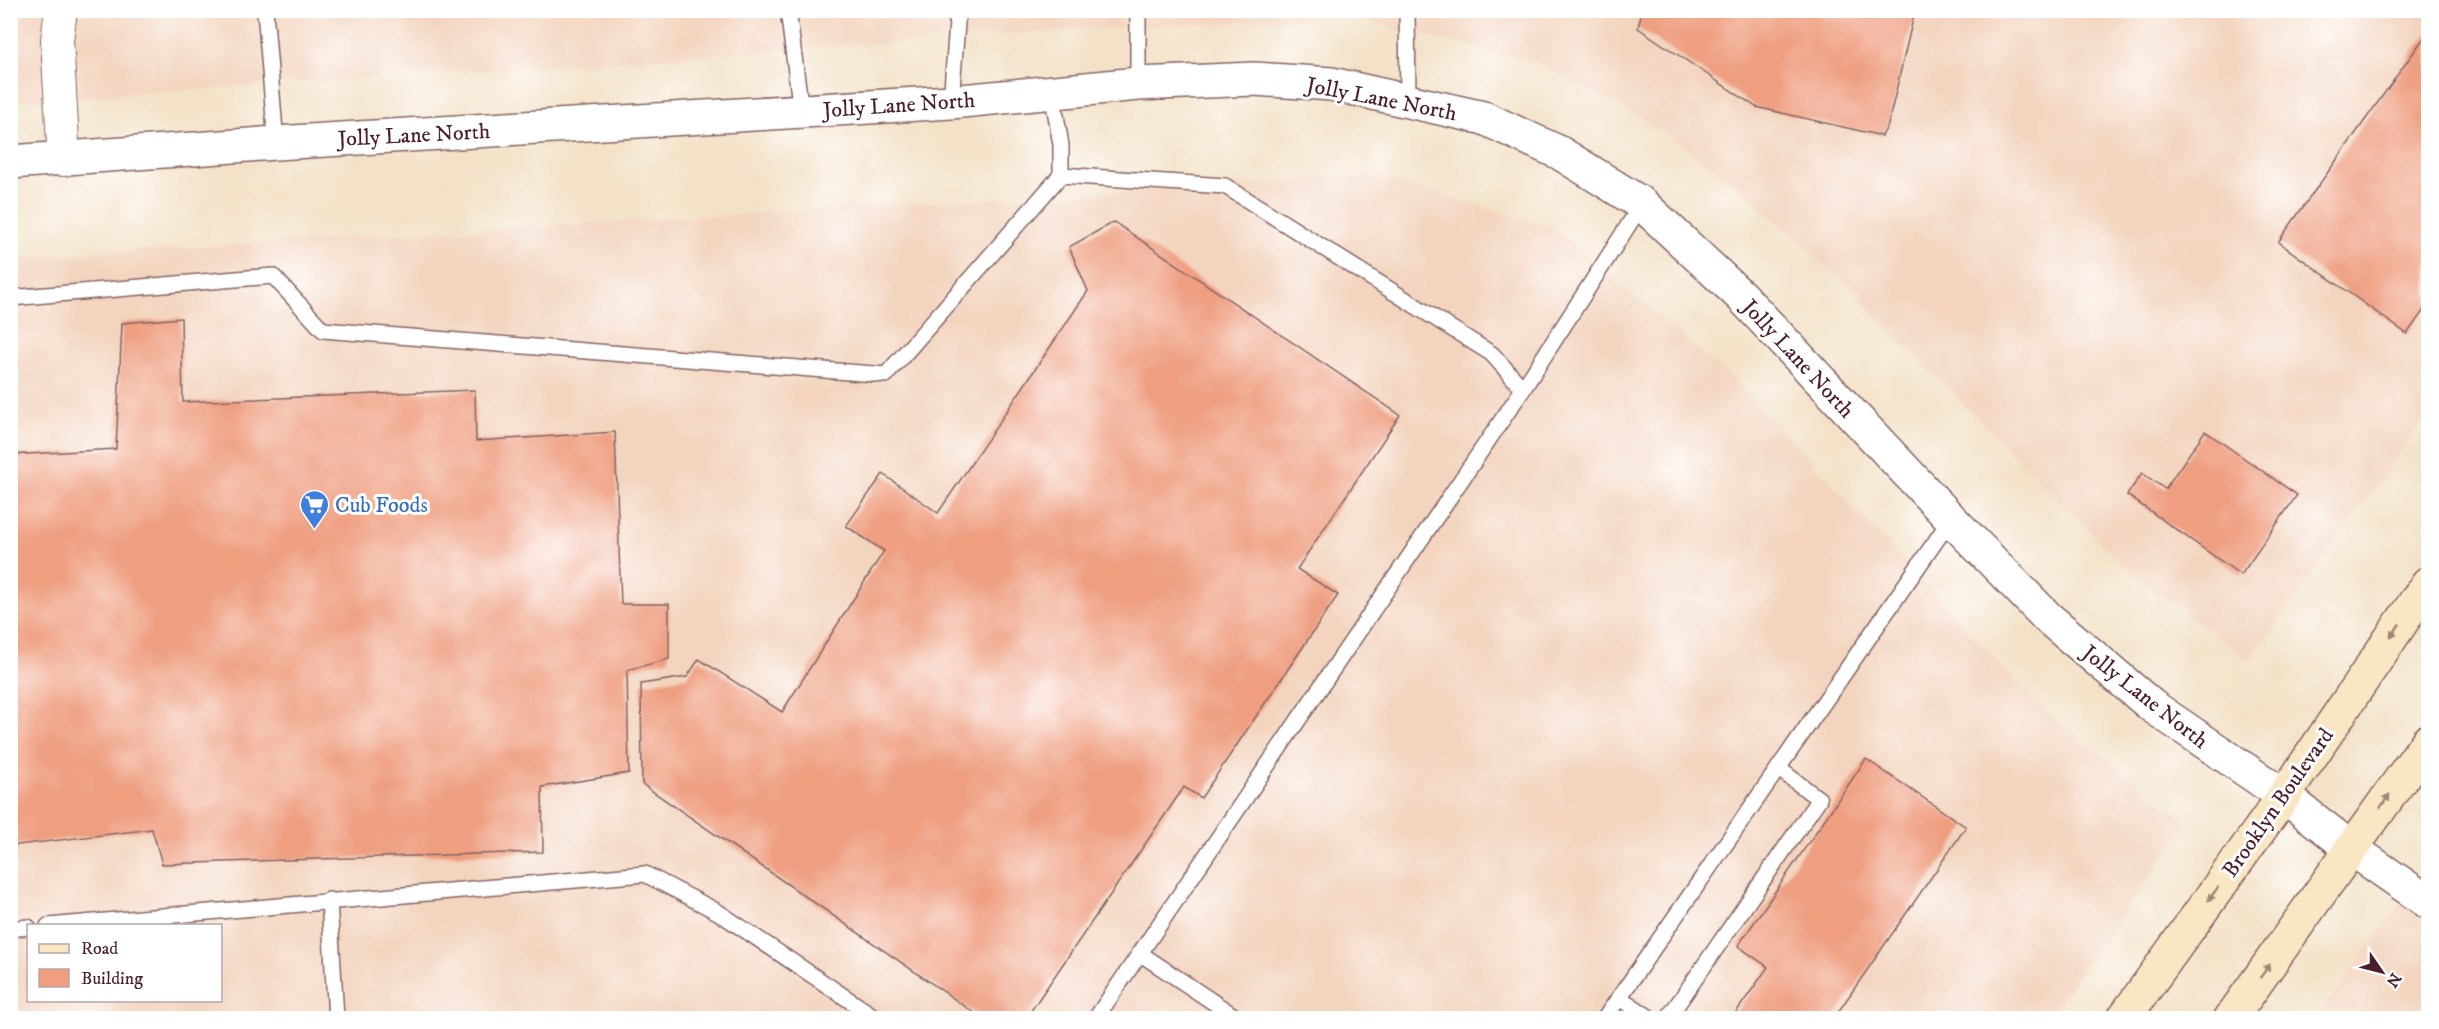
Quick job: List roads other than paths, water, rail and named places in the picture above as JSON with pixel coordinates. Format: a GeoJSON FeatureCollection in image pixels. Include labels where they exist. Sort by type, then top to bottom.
{"type":"FeatureCollection","features":[{"type":"Feature","properties":{"kind":"main road","name":"Brooklyn Boulevard"},"geometry":{"type":"LineString","coordinates":[[2124,1018],[2284,796],[2428,583]]}},
{"type":"Feature","properties":{"kind":"main road"},"geometry":{"type":"LineString","coordinates":[[2231,1018],[2428,741]]}},
{"type":"Feature","properties":{"kind":"street"},"geometry":{"type":"LineString","coordinates":[[61,10],[57,40],[64,159]]}},
{"type":"Feature","properties":{"kind":"street","name":"Jolly Lane North"},"geometry":{"type":"LineString","coordinates":[[10,162],[276,142],[951,102],[1138,84],[1254,79],[1332,84],[1484,118],[1560,153],[1642,204],[1742,297],[1951,519],[2048,617],[2152,706],[2284,796],[2352,849],[2428,902]]}},
{"type":"Feature","properties":{"kind":"lane"},"geometry":{"type":"LineString","coordinates":[[265,10],[276,142]]}},
{"type":"Feature","properties":{"kind":"lane"},"geometry":{"type":"LineString","coordinates":[[788,10],[801,111]]}},
{"type":"Feature","properties":{"kind":"lane"},"geometry":{"type":"LineString","coordinates":[[951,102],[958,10]]}},
{"type":"Feature","properties":{"kind":"lane"},"geometry":{"type":"LineString","coordinates":[[1138,10],[1138,84]]}},
{"type":"Feature","properties":{"kind":"lane"},"geometry":{"type":"LineString","coordinates":[[1407,10],[1408,101]]}},
{"type":"Feature","properties":{"kind":"lane"},"geometry":{"type":"LineString","coordinates":[[10,298],[273,276],[323,330],[886,375],[1061,175],[1061,145],[1052,92]]}},
{"type":"Feature","properties":{"kind":"lane"},"geometry":{"type":"LineString","coordinates":[[1061,175],[1225,186],[1492,354],[1523,388]]}},
{"type":"Feature","properties":{"kind":"lane"},"geometry":{"type":"LineString","coordinates":[[1096,1018],[1523,388],[1642,204]]}},
{"type":"Feature","properties":{"kind":"lane"},"geometry":{"type":"LineString","coordinates":[[1605,1018],[1951,519]]}},
{"type":"Feature","properties":{"kind":"lane"},"geometry":{"type":"LineString","coordinates":[[1668,1018],[1820,799],[1779,769]]}},
{"type":"Feature","properties":{"kind":"lane"},"geometry":{"type":"LineString","coordinates":[[70,924],[645,874],[718,912],[876,1018]]}},
{"type":"Feature","properties":{"kind":"lane"},"geometry":{"type":"LineString","coordinates":[[329,900],[336,1018]]}},
{"type":"Feature","properties":{"kind":"lane"},"geometry":{"type":"LineString","coordinates":[[10,929],[27,927]]}},
{"type":"Feature","properties":{"kind":"lane"},"geometry":{"type":"LineString","coordinates":[[1141,954],[1237,1018]]}},
{"type":"Feature","properties":{"kind":"lane"},"geometry":{"type":"LineString","coordinates":[[1620,998],[1650,1018]]}},
{"type":"Feature","properties":{"kind":"place","name":"Cub Foods"},"geometry":{"type":"Point","coordinates":[314,530]}}]}
